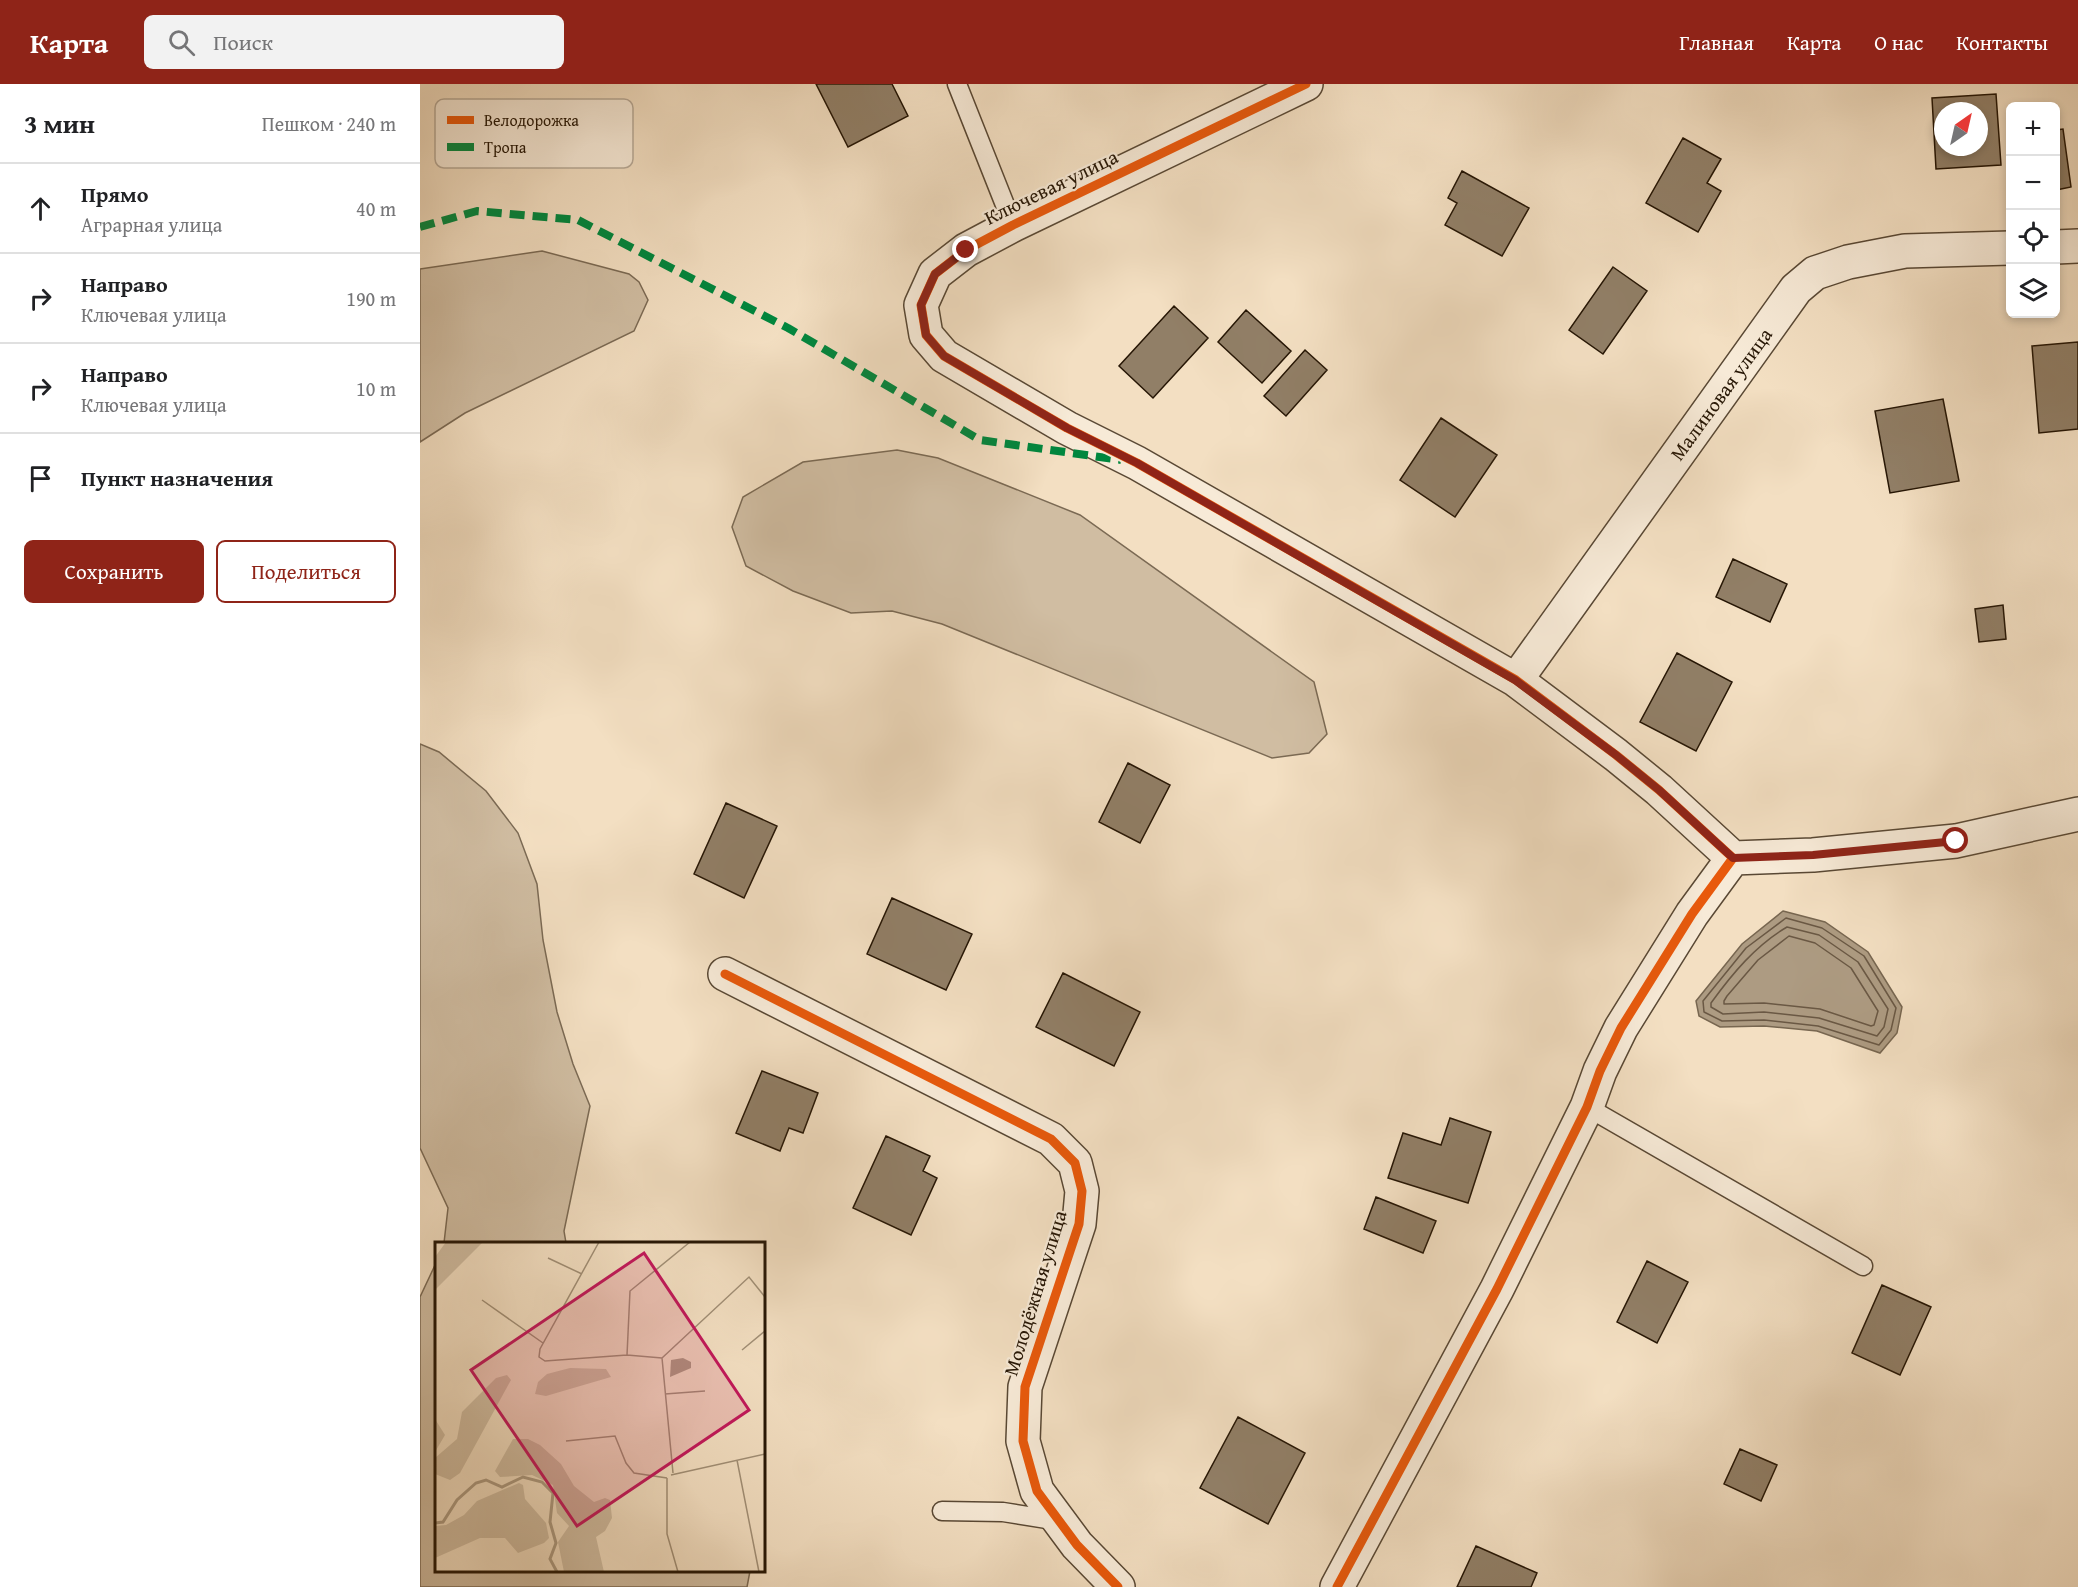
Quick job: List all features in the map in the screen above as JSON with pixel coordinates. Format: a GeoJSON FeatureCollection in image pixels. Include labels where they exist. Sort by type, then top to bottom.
{"type":"FeatureCollection","features":[{"type":"Feature","properties":{"kind":"street","name":"Ключевая улица"},"geometry":{"type":"LineString","coordinates":[[1306,84],[1013,225],[966,250],[935,274],[921,305],[926,335],[944,356],[1067,428],[1137,463],[1515,680],[1659,790],[1733,858]]}},
{"type":"Feature","properties":{"kind":"street"},"geometry":{"type":"LineString","coordinates":[[2060,247],[2078,246]]}},
{"type":"Feature","properties":{"kind":"street","name":"Малиновая улица"},"geometry":{"type":"LineString","coordinates":[[1515,680],[1796,289],[1815,273],[1848,262],[1893,253],[2006,248]]}},
{"type":"Feature","properties":{"kind":"street"},"geometry":{"type":"LineString","coordinates":[[1337,1587],[1497,1289],[1587,1107],[1600,1071],[1621,1028],[1692,914],[1733,858],[1813,855],[1956,841],[2078,814]]}},
{"type":"Feature","properties":{"kind":"street","name":"Молодёжная улица"},"geometry":{"type":"LineString","coordinates":[[725,974],[1051,1139],[1075,1163],[1082,1191],[1079,1224],[1025,1387],[1023,1441],[1037,1491],[1077,1545],[1118,1587]]}},
{"type":"Feature","properties":{"kind":"lane"},"geometry":{"type":"LineString","coordinates":[[957,84],[1013,225]]}},
{"type":"Feature","properties":{"kind":"lane"},"geometry":{"type":"LineString","coordinates":[[1587,1107],[1863,1266]]}},
{"type":"Feature","properties":{"kind":"lane"},"geometry":{"type":"LineString","coordinates":[[942,1511],[1003,1512],[1059,1521]]}},
{"type":"Feature","properties":{"kind":"shaded area"},"geometry":{"type":"Polygon","coordinates":[[[542,251],[629,274],[639,282],[648,300],[634,331],[465,413],[420,442],[420,269],[542,251]]]}},
{"type":"Feature","properties":{"kind":"shaded area"},"geometry":{"type":"Polygon","coordinates":[[[897,450],[938,458],[1080,515],[1314,682],[1327,734],[1309,753],[1272,758],[942,624],[892,611],[851,613],[793,591],[746,566],[732,527],[743,497],[803,462],[897,450]]]}},
{"type":"Feature","properties":{"kind":"shaded area"},"geometry":{"type":"Polygon","coordinates":[[[420,744],[439,752],[486,791],[518,833],[537,884],[543,940],[557,1012],[573,1064],[590,1106],[564,1231],[566,1242],[444,1242],[448,1208],[420,1148],[420,744]]]}},
{"type":"Feature","properties":{"kind":"shaded area"},"geometry":{"type":"Polygon","coordinates":[[[435,1265],[435,1572],[750,1572],[747,1587],[420,1587],[420,1297],[435,1265]]]}},
{"type":"Feature","properties":{"kind":"water"},"geometry":{"type":"Polygon","coordinates":[[[1783,911],[1825,922],[1868,952],[1902,1007],[1897,1033],[1880,1053],[1817,1031],[1764,1026],[1720,1027],[1699,1016],[1696,1001],[1742,944],[1783,911]]]}},
{"type":"Feature","properties":{"kind":"building"},"geometry":{"type":"Polygon","coordinates":[[[816,84],[892,84],[908,116],[848,147],[816,84]]]}},
{"type":"Feature","properties":{"kind":"building"},"geometry":{"type":"Polygon","coordinates":[[[1996,94],[2001,165],[1936,169],[1935,156],[1988,156],[1988,102],[1934,102],[1934,134],[1932,98],[1996,94]]]}},
{"type":"Feature","properties":{"kind":"building"},"geometry":{"type":"Polygon","coordinates":[[[2060,129],[2063,129],[2071,187],[2060,189],[2060,156],[2060,129]]]}},
{"type":"Feature","properties":{"kind":"building"},"geometry":{"type":"Polygon","coordinates":[[[1683,138],[1721,159],[1707,183],[1721,191],[1698,232],[1646,203],[1683,138]]]}},
{"type":"Feature","properties":{"kind":"building"},"geometry":{"type":"Polygon","coordinates":[[[1462,171],[1529,208],[1502,256],[1445,225],[1457,203],[1448,198],[1462,171]]]}},
{"type":"Feature","properties":{"kind":"building"},"geometry":{"type":"Polygon","coordinates":[[[1613,267],[1647,291],[1603,354],[1569,330],[1613,267]]]}},
{"type":"Feature","properties":{"kind":"building"},"geometry":{"type":"Polygon","coordinates":[[[1174,306],[1208,338],[1153,398],[1119,366],[1174,306]]]}},
{"type":"Feature","properties":{"kind":"building"},"geometry":{"type":"Polygon","coordinates":[[[1246,310],[1291,351],[1262,383],[1218,342],[1246,310]]]}},
{"type":"Feature","properties":{"kind":"building"},"geometry":{"type":"Polygon","coordinates":[[[2078,342],[2078,429],[2039,433],[2032,346],[2078,342]]]}},
{"type":"Feature","properties":{"kind":"building"},"geometry":{"type":"Polygon","coordinates":[[[1305,350],[1327,370],[1286,416],[1264,396],[1305,350]]]}},
{"type":"Feature","properties":{"kind":"building"},"geometry":{"type":"Polygon","coordinates":[[[1943,399],[1959,481],[1890,493],[1875,411],[1943,399]]]}},
{"type":"Feature","properties":{"kind":"building"},"geometry":{"type":"Polygon","coordinates":[[[1441,418],[1497,455],[1455,517],[1400,480],[1441,418]]]}},
{"type":"Feature","properties":{"kind":"building"},"geometry":{"type":"Polygon","coordinates":[[[1733,559],[1787,584],[1770,622],[1716,597],[1733,559]]]}},
{"type":"Feature","properties":{"kind":"building"},"geometry":{"type":"Polygon","coordinates":[[[2003,605],[2006,639],[1979,642],[1975,609],[2003,605]]]}},
{"type":"Feature","properties":{"kind":"building"},"geometry":{"type":"Polygon","coordinates":[[[1677,653],[1732,682],[1696,751],[1640,722],[1677,653]]]}},
{"type":"Feature","properties":{"kind":"building"},"geometry":{"type":"Polygon","coordinates":[[[1128,763],[1170,785],[1140,843],[1099,822],[1128,763]]]}},
{"type":"Feature","properties":{"kind":"building"},"geometry":{"type":"Polygon","coordinates":[[[726,803],[777,826],[744,898],[694,874],[726,803]]]}},
{"type":"Feature","properties":{"kind":"building"},"geometry":{"type":"Polygon","coordinates":[[[892,898],[972,934],[946,990],[867,954],[892,898]]]}},
{"type":"Feature","properties":{"kind":"building"},"geometry":{"type":"Polygon","coordinates":[[[1063,973],[1140,1012],[1114,1066],[1036,1027],[1063,973]]]}},
{"type":"Feature","properties":{"kind":"building"},"geometry":{"type":"Polygon","coordinates":[[[762,1071],[818,1093],[803,1133],[789,1128],[780,1151],[736,1133],[762,1071]]]}},
{"type":"Feature","properties":{"kind":"building"},"geometry":{"type":"Polygon","coordinates":[[[1450,1118],[1491,1132],[1468,1203],[1388,1178],[1403,1133],[1441,1145],[1450,1118]]]}},
{"type":"Feature","properties":{"kind":"building"},"geometry":{"type":"Polygon","coordinates":[[[886,1136],[930,1156],[923,1171],[937,1178],[911,1235],[853,1208],[886,1136]]]}},
{"type":"Feature","properties":{"kind":"building"},"geometry":{"type":"Polygon","coordinates":[[[1376,1197],[1436,1221],[1423,1253],[1364,1229],[1376,1197]]]}},
{"type":"Feature","properties":{"kind":"building"},"geometry":{"type":"Polygon","coordinates":[[[1647,1261],[1688,1282],[1657,1343],[1617,1322],[1647,1261]]]}},
{"type":"Feature","properties":{"kind":"building"},"geometry":{"type":"Polygon","coordinates":[[[1882,1285],[1931,1307],[1900,1375],[1852,1353],[1882,1285]]]}},
{"type":"Feature","properties":{"kind":"building"},"geometry":{"type":"Polygon","coordinates":[[[1238,1417],[1305,1453],[1268,1524],[1200,1488],[1238,1417]]]}},
{"type":"Feature","properties":{"kind":"building"},"geometry":{"type":"Polygon","coordinates":[[[1740,1449],[1777,1465],[1761,1501],[1724,1484],[1740,1449]]]}},
{"type":"Feature","properties":{"kind":"building"},"geometry":{"type":"Polygon","coordinates":[[[1476,1546],[1537,1573],[1531,1587],[1457,1587],[1476,1546]]]}},
{"type":"Feature","properties":{"kind":"marked path"},"geometry":{"type":"LineString","coordinates":[[420,227],[477,211],[578,220],[788,328],[980,440],[1121,460]]}},
{"type":"Feature","properties":{"kind":"cycle path"},"geometry":{"type":"LineString","coordinates":[[1306,84],[1013,225],[966,250],[935,274],[921,305],[926,335],[944,356],[1067,428],[1137,463],[1516,680],[1659,790],[1733,858],[1692,914],[1621,1028],[1600,1071],[1587,1107],[1497,1289],[1337,1587]]}},
{"type":"Feature","properties":{"kind":"cycle path"},"geometry":{"type":"LineString","coordinates":[[725,974],[1051,1139],[1075,1163],[1082,1191],[1079,1224],[1025,1387],[1023,1441],[1037,1491],[1077,1545],[1118,1587]]}},
{"type":"Feature","properties":{"kind":"route"},"geometry":{"type":"LineString","coordinates":[[966,250],[935,274],[921,305],[926,335],[944,356],[1067,428],[1137,463],[1515,680],[1659,790],[1733,858],[1813,855],[1956,841]]}}]}
